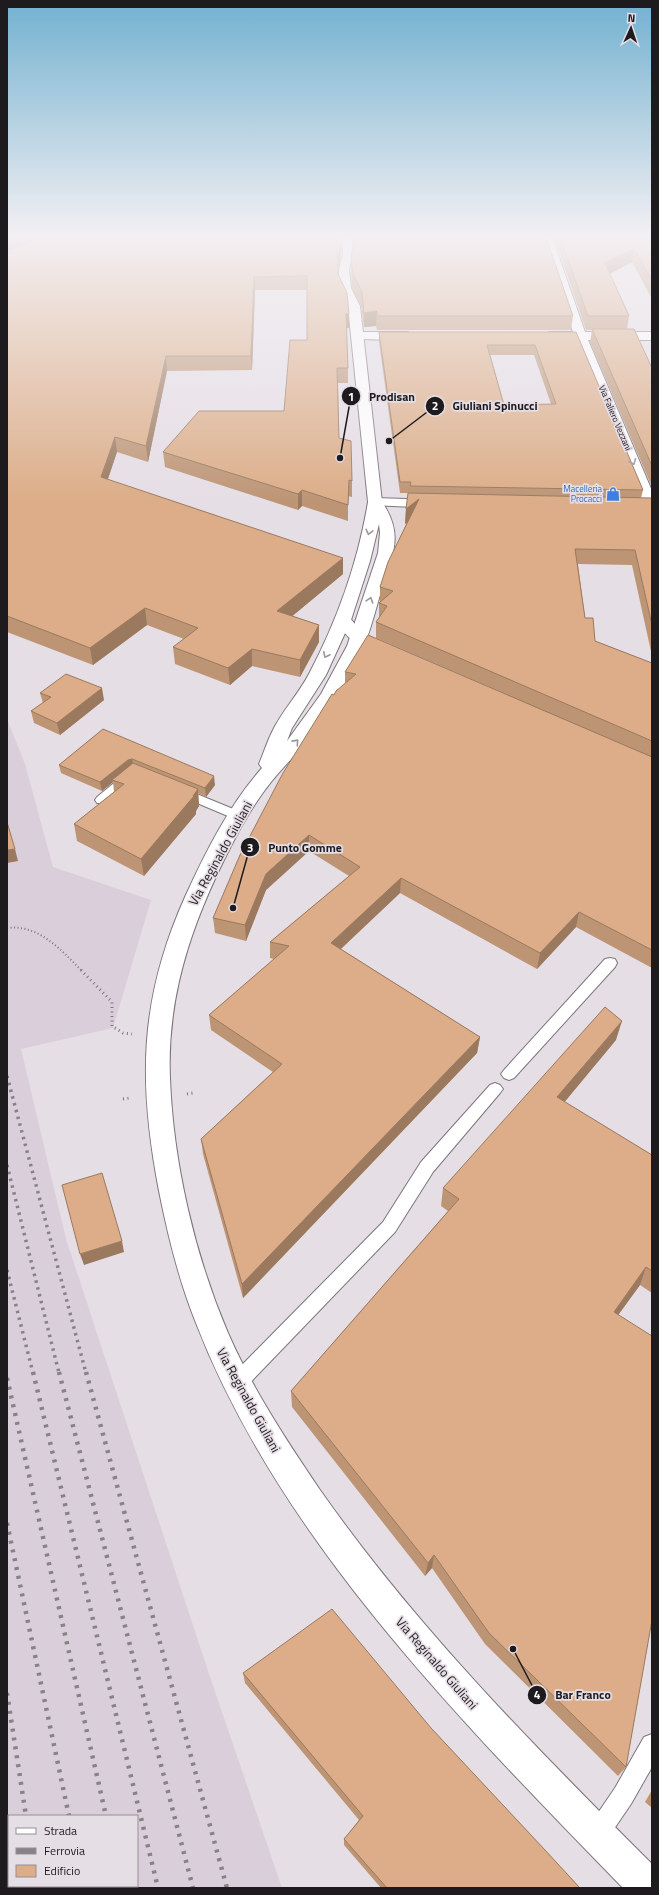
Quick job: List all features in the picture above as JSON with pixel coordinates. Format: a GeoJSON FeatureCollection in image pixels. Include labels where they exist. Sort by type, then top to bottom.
{"type":"FeatureCollection","features":[{"type":"Feature","properties":{"kind":"main road","name":"Via Reginaldo Giuliani"},"geometry":{"type":"LineString","coordinates":[[356,325],[375,502],[362,561],[343,620],[316,675],[283,728],[260,782],[198,889],[183,924],[168,974],[158,1037],[161,1122],[169,1177],[179,1224],[195,1282],[215,1337],[237,1383],[269,1441],[323,1524],[369,1584],[484,1718],[649,1888]]}},
{"type":"Feature","properties":{"kind":"main road","name":"Via Faliero Vezzani"},"geometry":{"type":"LineString","coordinates":[[576,325],[652,508]]}},
{"type":"Feature","properties":{"kind":"main road"},"geometry":{"type":"LineString","coordinates":[[357,336],[416,336]]}},
{"type":"Feature","properties":{"kind":"main road"},"geometry":{"type":"LineString","coordinates":[[534,336],[652,336]]}},
{"type":"Feature","properties":{"kind":"main road"},"geometry":{"type":"LineString","coordinates":[[375,502],[454,504]]}},
{"type":"Feature","properties":{"kind":"main road","name":"Via Reginaldo Giuliani"},"geometry":{"type":"LineString","coordinates":[[260,782],[304,733],[350,657],[358,638],[388,549],[387,522],[383,512],[375,502]]}},
{"type":"Feature","properties":{"kind":"main road"},"geometry":{"type":"LineString","coordinates":[[636,508],[652,508]]}},
{"type":"Feature","properties":{"kind":"main road"},"geometry":{"type":"LineString","coordinates":[[343,620],[358,638],[394,654]]}},
{"type":"Feature","properties":{"kind":"lane"},"geometry":{"type":"LineString","coordinates":[[101,800],[134,773],[142,776]]}},
{"type":"Feature","properties":{"kind":"lane"},"geometry":{"type":"LineString","coordinates":[[171,788],[239,816]]}},
{"type":"Feature","properties":{"kind":"lane"},"geometry":{"type":"LineString","coordinates":[[509,1074],[610,964]]}},
{"type":"Feature","properties":{"kind":"lane"},"geometry":{"type":"LineString","coordinates":[[237,1383],[389,1227],[427,1167],[495,1089]]}},
{"type":"Feature","properties":{"kind":"lane"},"geometry":{"type":"LineString","coordinates":[[597,1834],[623,1796],[652,1745]]}},
{"type":"Feature","properties":{"kind":"path"},"geometry":{"type":"LineString","coordinates":[[7,928],[28,928],[40,934],[66,957],[112,1002],[112,1026],[123,1033],[158,1037]]}},
{"type":"Feature","properties":{"kind":"shaded area"},"geometry":{"type":"Polygon","coordinates":[[[7,719],[25,764],[53,867],[151,900],[113,1028],[21,1049],[66,1239],[207,1668],[282,1888],[7,1888],[7,719]]]}},
{"type":"Feature","properties":{"kind":"building"},"geometry":{"type":"Polygon","coordinates":[[[7,325],[252,325],[251,356],[166,356],[146,446],[115,437],[101,477],[343,558],[277,611],[319,625],[300,660],[252,649],[228,668],[173,647],[198,628],[145,608],[90,648],[7,616],[7,325]]]}},
{"type":"Feature","properties":{"kind":"building"},"geometry":{"type":"Polygon","coordinates":[[[307,325],[346,325],[348,368],[337,368],[339,438],[351,441],[352,481],[349,480],[348,505],[302,490],[298,494],[163,452],[199,411],[284,411],[290,340],[307,340],[307,325]]]}},
{"type":"Feature","properties":{"kind":"building"},"geometry":{"type":"Polygon","coordinates":[[[592,329],[634,329],[652,368],[652,466],[592,329]]]}},
{"type":"Feature","properties":{"kind":"building"},"geometry":{"type":"Polygon","coordinates":[[[379,332],[576,332],[643,490],[410,486],[411,482],[400,482],[379,332]],[[487,345],[504,405],[556,404],[535,345],[487,345]]]}},
{"type":"Feature","properties":{"kind":"building"},"geometry":{"type":"Polygon","coordinates":[[[408,493],[652,498],[652,625],[635,550],[575,549],[585,618],[593,618],[595,641],[652,663],[652,741],[376,622],[387,606],[379,603],[393,591],[380,587],[388,562],[419,499],[406,509],[408,493]]]}},
{"type":"Feature","properties":{"kind":"building"},"geometry":{"type":"Polygon","coordinates":[[[368,635],[652,757],[652,950],[579,912],[540,953],[401,878],[331,943],[480,1037],[242,1284],[201,1139],[282,1064],[209,1015],[289,946],[270,942],[360,867],[309,835],[266,874],[245,925],[213,918],[240,855],[283,773],[332,694],[334,695],[336,691],[356,674],[345,672],[368,635]]]}},
{"type":"Feature","properties":{"kind":"building"},"geometry":{"type":"Polygon","coordinates":[[[66,674],[102,688],[57,723],[31,711],[51,697],[40,693],[66,674]]]}},
{"type":"Feature","properties":{"kind":"building"},"geometry":{"type":"Polygon","coordinates":[[[103,729],[214,776],[205,788],[132,759],[128,760],[100,782],[59,765],[103,729]]]}},
{"type":"Feature","properties":{"kind":"building"},"geometry":{"type":"Polygon","coordinates":[[[133,763],[198,789],[194,796],[141,859],[74,824],[124,784],[112,780],[133,763]]]}},
{"type":"Feature","properties":{"kind":"building"},"geometry":{"type":"Polygon","coordinates":[[[7,822],[15,849],[7,850],[7,822]]]}},
{"type":"Feature","properties":{"kind":"building"},"geometry":{"type":"Polygon","coordinates":[[[605,1007],[622,1021],[557,1097],[652,1155],[652,1271],[646,1267],[614,1312],[652,1336],[652,1620],[626,1767],[489,1633],[434,1555],[428,1563],[291,1391],[459,1199],[443,1188],[605,1007]]]}},
{"type":"Feature","properties":{"kind":"building"},"geometry":{"type":"Polygon","coordinates":[[[102,1173],[122,1241],[80,1254],[62,1185],[102,1173]]]}},
{"type":"Feature","properties":{"kind":"building"},"geometry":{"type":"Polygon","coordinates":[[[332,1609],[431,1728],[580,1888],[387,1888],[344,1839],[363,1816],[243,1673],[332,1609]]]}},
{"type":"Feature","properties":{"kind":"railway"},"geometry":{"type":"LineString","coordinates":[[7,1076],[86,1373]]}},
{"type":"Feature","properties":{"kind":"railway"},"geometry":{"type":"LineString","coordinates":[[7,1165],[59,1373]]}},
{"type":"Feature","properties":{"kind":"railway"},"geometry":{"type":"LineString","coordinates":[[7,1270],[33,1373]]}},
{"type":"Feature","properties":{"kind":"railway"},"geometry":{"type":"LineString","coordinates":[[33,1372],[158,1888]]}},
{"type":"Feature","properties":{"kind":"railway"},"geometry":{"type":"LineString","coordinates":[[59,1372],[193,1888]]}},
{"type":"Feature","properties":{"kind":"railway"},"geometry":{"type":"LineString","coordinates":[[86,1372],[227,1888]]}},
{"type":"Feature","properties":{"kind":"railway"},"geometry":{"type":"LineString","coordinates":[[7,1378],[106,1815]]}},
{"type":"Feature","properties":{"kind":"railway"},"geometry":{"type":"LineString","coordinates":[[7,1523],[69,1815]]}},
{"type":"Feature","properties":{"kind":"railway"},"geometry":{"type":"LineString","coordinates":[[7,1693],[26,1815]]}},
{"type":"Feature","properties":{"kind":"place","name":"Giuliani Spinucci"},"geometry":{"type":"Point","coordinates":[389,441]}},
{"type":"Feature","properties":{"kind":"place","name":"Prodisan"},"geometry":{"type":"Point","coordinates":[340,458]}},
{"type":"Feature","properties":{"kind":"place","name":"Macelleria Procacci"},"geometry":{"type":"Point","coordinates":[613,494]}},
{"type":"Feature","properties":{"kind":"place","name":"Punto Gomme"},"geometry":{"type":"Point","coordinates":[233,908]}},
{"type":"Feature","properties":{"kind":"place","name":"Bar Franco"},"geometry":{"type":"Point","coordinates":[513,1649]}}]}
